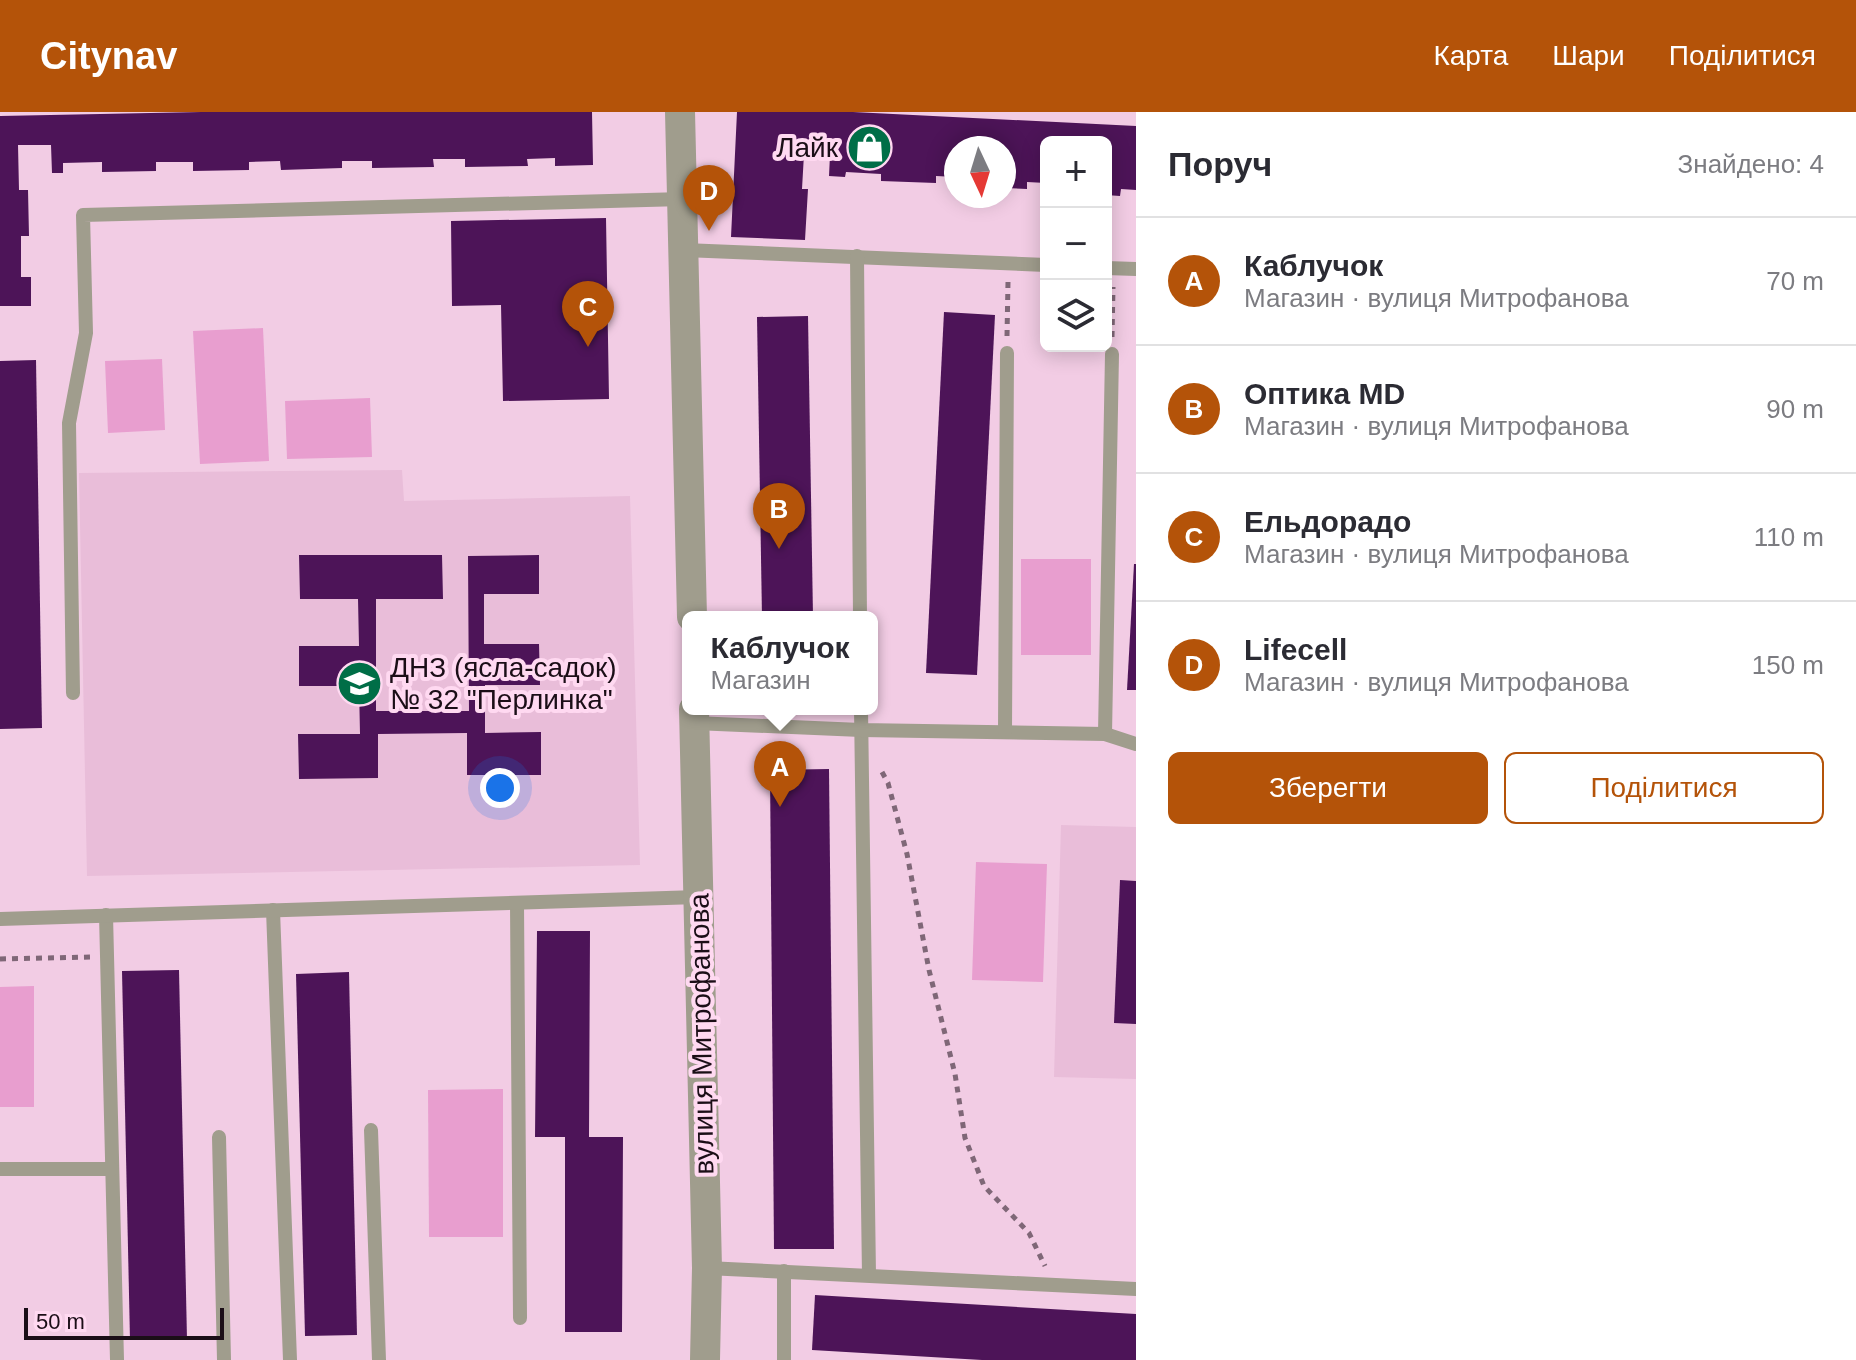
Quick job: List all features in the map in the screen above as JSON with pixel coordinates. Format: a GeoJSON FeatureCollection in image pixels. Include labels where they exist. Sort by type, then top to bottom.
{"type":"FeatureCollection","features":[{"type":"Feature","properties":{"kind":"street"},"geometry":{"type":"LineString","coordinates":[[680,112],[692,611]]}},
{"type":"Feature","properties":{"kind":"street","name":"вулиця Митрофанова"},"geometry":{"type":"LineString","coordinates":[[694,716],[707,1268],[705,1360]]}},
{"type":"Feature","properties":{"kind":"lane"},"geometry":{"type":"LineString","coordinates":[[73,693],[69,423],[86,333],[83,215],[683,199]]}},
{"type":"Feature","properties":{"kind":"lane"},"geometry":{"type":"LineString","coordinates":[[684,250],[1040,265]]}},
{"type":"Feature","properties":{"kind":"lane"},"geometry":{"type":"LineString","coordinates":[[857,256],[860,611]]}},
{"type":"Feature","properties":{"kind":"lane"},"geometry":{"type":"LineString","coordinates":[[1112,268],[1136,269]]}},
{"type":"Feature","properties":{"kind":"lane"},"geometry":{"type":"LineString","coordinates":[[1005,732],[1007,353]]}},
{"type":"Feature","properties":{"kind":"lane"},"geometry":{"type":"LineString","coordinates":[[1105,734],[1112,354]]}},
{"type":"Feature","properties":{"kind":"lane"},"geometry":{"type":"LineString","coordinates":[[861,715],[869,1275]]}},
{"type":"Feature","properties":{"kind":"lane"},"geometry":{"type":"LineString","coordinates":[[694,716],[861,730],[1105,734],[1136,744]]}},
{"type":"Feature","properties":{"kind":"lane"},"geometry":{"type":"LineString","coordinates":[[0,919],[698,897]]}},
{"type":"Feature","properties":{"kind":"lane"},"geometry":{"type":"LineString","coordinates":[[517,904],[520,1318]]}},
{"type":"Feature","properties":{"kind":"lane"},"geometry":{"type":"LineString","coordinates":[[273,910],[290,1360]]}},
{"type":"Feature","properties":{"kind":"lane"},"geometry":{"type":"LineString","coordinates":[[106,915],[117,1360]]}},
{"type":"Feature","properties":{"kind":"lane"},"geometry":{"type":"LineString","coordinates":[[371,1130],[379,1360]]}},
{"type":"Feature","properties":{"kind":"lane"},"geometry":{"type":"LineString","coordinates":[[219,1137],[224,1360]]}},
{"type":"Feature","properties":{"kind":"lane"},"geometry":{"type":"LineString","coordinates":[[0,1169],[112,1169]]}},
{"type":"Feature","properties":{"kind":"lane"},"geometry":{"type":"LineString","coordinates":[[707,1268],[1136,1289]]}},
{"type":"Feature","properties":{"kind":"lane"},"geometry":{"type":"LineString","coordinates":[[784,1271],[784,1360]]}},
{"type":"Feature","properties":{"kind":"path"},"geometry":{"type":"LineString","coordinates":[[1007,353],[1008,263]]}},
{"type":"Feature","properties":{"kind":"path"},"geometry":{"type":"LineString","coordinates":[[1110,280],[1112,354]]}},
{"type":"Feature","properties":{"kind":"path"},"geometry":{"type":"LineString","coordinates":[[881,770],[888,783],[907,854],[929,970],[955,1074],[965,1138],[984,1186],[1029,1233],[1054,1285]]}},
{"type":"Feature","properties":{"kind":"path"},"geometry":{"type":"LineString","coordinates":[[0,959],[107,957]]}},
{"type":"Feature","properties":{"kind":"shaded area"},"geometry":{"type":"Polygon","coordinates":[[[263,328],[269,461],[200,464],[193,331],[263,328]]]}},
{"type":"Feature","properties":{"kind":"shaded area"},"geometry":{"type":"Polygon","coordinates":[[[162,359],[165,430],[108,433],[105,361],[162,359]]]}},
{"type":"Feature","properties":{"kind":"shaded area"},"geometry":{"type":"Polygon","coordinates":[[[370,398],[372,457],[287,459],[285,401],[370,398]]]}},
{"type":"Feature","properties":{"kind":"shaded area","name":"ДНЗ (ясла-садок) № 32 \"Перлинка\""},"geometry":{"type":"Polygon","coordinates":[[[402,470],[404,501],[630,496],[640,865],[87,876],[79,473],[402,470]]]}},
{"type":"Feature","properties":{"kind":"shaded area"},"geometry":{"type":"Polygon","coordinates":[[[1021,559],[1091,559],[1091,655],[1021,655],[1021,559]]]}},
{"type":"Feature","properties":{"kind":"shaded area"},"geometry":{"type":"Polygon","coordinates":[[[1061,825],[1136,827],[1136,1079],[1054,1077],[1061,825]]]}},
{"type":"Feature","properties":{"kind":"shaded area"},"geometry":{"type":"Polygon","coordinates":[[[976,862],[1047,864],[1043,982],[972,980],[976,862]]]}},
{"type":"Feature","properties":{"kind":"shaded area"},"geometry":{"type":"Polygon","coordinates":[[[34,986],[34,1107],[0,1107],[0,987],[34,986]]]}},
{"type":"Feature","properties":{"kind":"shaded area"},"geometry":{"type":"Polygon","coordinates":[[[503,1089],[503,1237],[429,1237],[428,1090],[503,1089]]]}},
{"type":"Feature","properties":{"kind":"building"},"geometry":{"type":"Polygon","coordinates":[[[201,112],[592,112],[593,165],[555,166],[555,158],[527,159],[528,166],[465,167],[465,159],[433,159],[434,167],[372,168],[372,161],[342,161],[342,168],[281,170],[280,161],[249,162],[249,170],[193,171],[193,162],[156,162],[156,171],[102,172],[102,162],[63,163],[63,173],[52,173],[51,145],[18,145],[19,190],[28,190],[29,236],[21,236],[21,277],[31,277],[31,306],[0,306],[0,116],[201,112]]]}},
{"type":"Feature","properties":{"kind":"building"},"geometry":{"type":"Polygon","coordinates":[[[737,112],[853,112],[1136,126],[1136,190],[1121,189],[1120,196],[1112,195],[1112,136],[1040,136],[1040,183],[1027,182],[1027,189],[1016,189],[1016,136],[944,136],[944,176],[936,176],[936,183],[881,181],[881,174],[846,172],[845,177],[829,176],[830,155],[804,154],[802,189],[808,189],[805,240],[731,237],[737,112]]]}},
{"type":"Feature","properties":{"kind":"building"},"geometry":{"type":"Polygon","coordinates":[[[606,218],[609,399],[503,401],[501,305],[452,306],[451,221],[606,218]]]}},
{"type":"Feature","properties":{"kind":"building"},"geometry":{"type":"Polygon","coordinates":[[[944,312],[995,315],[977,675],[926,673],[944,312]]]}},
{"type":"Feature","properties":{"kind":"building"},"geometry":{"type":"Polygon","coordinates":[[[808,316],[813,611],[762,611],[757,317],[808,316]]]}},
{"type":"Feature","properties":{"kind":"building"},"geometry":{"type":"Polygon","coordinates":[[[36,360],[42,728],[0,729],[0,361],[36,360]]]}},
{"type":"Feature","properties":{"kind":"building"},"geometry":{"type":"Polygon","coordinates":[[[299,555],[442,555],[443,599],[376,599],[376,711],[469,711],[468,556],[539,555],[539,594],[484,594],[484,644],[539,644],[540,685],[485,685],[485,733],[541,732],[541,775],[467,775],[467,733],[378,734],[378,778],[299,779],[298,734],[360,734],[359,686],[299,686],[299,646],[359,646],[358,599],[300,599],[299,555]]]}},
{"type":"Feature","properties":{"kind":"building"},"geometry":{"type":"Polygon","coordinates":[[[1134,564],[1136,690],[1127,690],[1134,564]]]}},
{"type":"Feature","properties":{"kind":"building"},"geometry":{"type":"Polygon","coordinates":[[[829,769],[834,1249],[774,1249],[770,770],[829,769]]]}},
{"type":"Feature","properties":{"kind":"building"},"geometry":{"type":"Polygon","coordinates":[[[1120,880],[1136,881],[1136,1024],[1114,1023],[1120,880]]]}},
{"type":"Feature","properties":{"kind":"building"},"geometry":{"type":"Polygon","coordinates":[[[537,931],[590,931],[589,1137],[623,1137],[622,1332],[565,1332],[565,1137],[535,1137],[537,931]]]}},
{"type":"Feature","properties":{"kind":"building"},"geometry":{"type":"Polygon","coordinates":[[[179,970],[187,1339],[130,1340],[122,971],[179,970]]]}},
{"type":"Feature","properties":{"kind":"building"},"geometry":{"type":"Polygon","coordinates":[[[349,972],[357,1335],[305,1336],[296,974],[349,972]]]}},
{"type":"Feature","properties":{"kind":"building"},"geometry":{"type":"Polygon","coordinates":[[[815,1295],[1136,1314],[1136,1360],[982,1360],[812,1350],[815,1295]]]}},
{"type":"Feature","properties":{"kind":"place","name":"Лайк"},"geometry":{"type":"Point","coordinates":[869,147]}},
{"type":"Feature","properties":{"kind":"place","name":"Lifecell"},"geometry":{"type":"Point","coordinates":[709,231]}},
{"type":"Feature","properties":{"kind":"place","name":"Ельдорадо"},"geometry":{"type":"Point","coordinates":[588,347]}},
{"type":"Feature","properties":{"kind":"place","name":"Оптика MD"},"geometry":{"type":"Point","coordinates":[779,549]}},
{"type":"Feature","properties":{"kind":"place","name":"ДНЗ (ясла-садок) № 32 \"Перлинка\""},"geometry":{"type":"Point","coordinates":[359,683]}},
{"type":"Feature","properties":{"kind":"place","name":"Каблучок"},"geometry":{"type":"Point","coordinates":[780,807]}}]}
